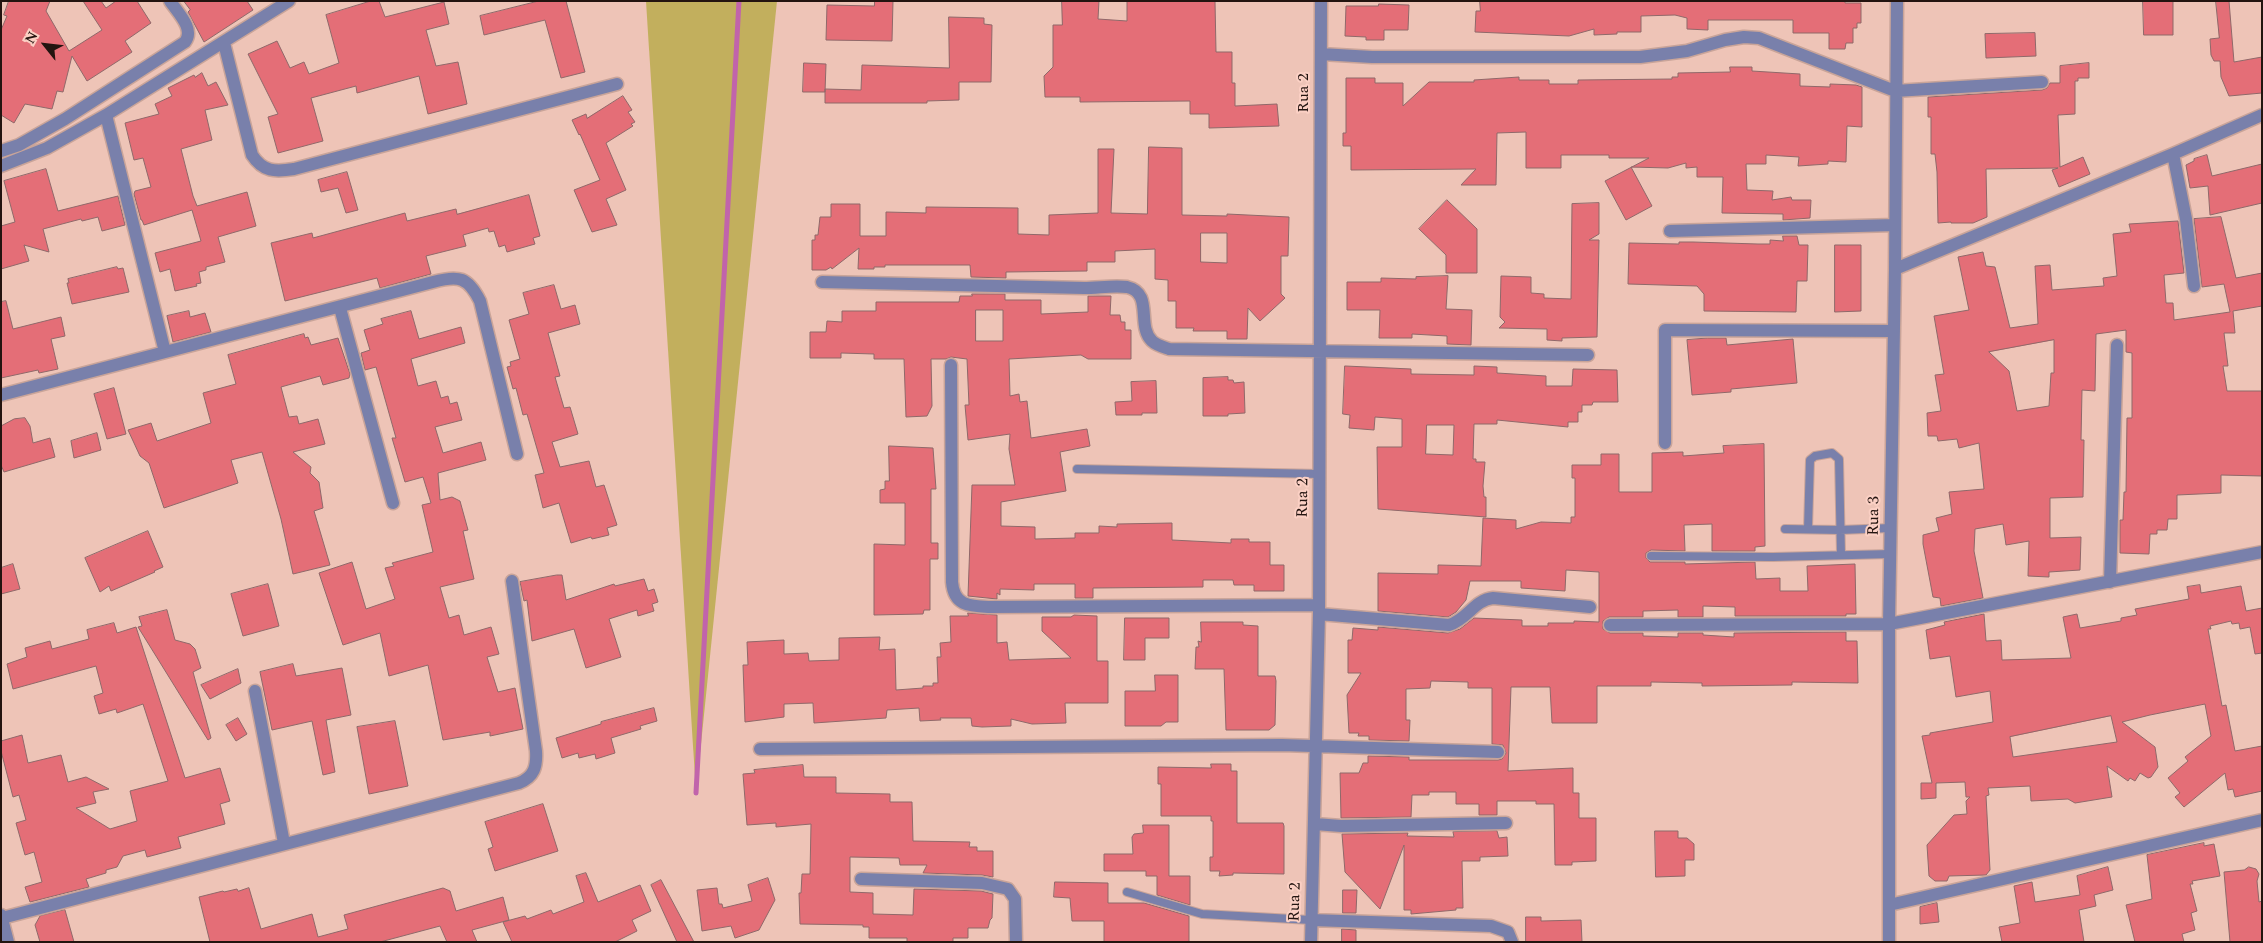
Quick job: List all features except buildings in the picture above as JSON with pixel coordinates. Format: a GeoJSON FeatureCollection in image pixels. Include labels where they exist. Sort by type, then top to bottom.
{"type":"FeatureCollection","features":[{"type":"Feature","properties":{"kind":"street"},"geometry":{"type":"LineString","coordinates":[[1,151],[19,145],[65,119],[186,42],[189,31],[170,1]]}},
{"type":"Feature","properties":{"kind":"street"},"geometry":{"type":"LineString","coordinates":[[1,166],[41,151],[106,115],[289,1]]}},
{"type":"Feature","properties":{"kind":"street","name":"Rua 2"},"geometry":{"type":"LineString","coordinates":[[1311,942],[1317,746],[1321,474],[1321,1]]}},
{"type":"Feature","properties":{"kind":"street","name":"Rua 3"},"geometry":{"type":"LineString","coordinates":[[1890,942],[1889,624],[1895,269],[1896,1]]}},
{"type":"Feature","properties":{"kind":"street"},"geometry":{"type":"LineString","coordinates":[[1321,54],[1372,57],[1656,57],[1744,36],[1759,38],[1895,91],[2042,82]]}},
{"type":"Feature","properties":{"kind":"street"},"geometry":{"type":"LineString","coordinates":[[224,43],[252,155],[264,168],[273,171],[294,169],[617,84]]}},
{"type":"Feature","properties":{"kind":"street"},"geometry":{"type":"LineString","coordinates":[[106,115],[165,352]]}},
{"type":"Feature","properties":{"kind":"street"},"geometry":{"type":"LineString","coordinates":[[1895,269],[2262,115]]}},
{"type":"Feature","properties":{"kind":"street"},"geometry":{"type":"LineString","coordinates":[[2172,154],[2177,169],[2186,219],[2194,286]]}},
{"type":"Feature","properties":{"kind":"street"},"geometry":{"type":"LineString","coordinates":[[1670,231],[1895,225]]}},
{"type":"Feature","properties":{"kind":"street"},"geometry":{"type":"LineString","coordinates":[[1,396],[340,308],[443,279],[462,280],[472,286],[480,301],[517,454]]}},
{"type":"Feature","properties":{"kind":"street"},"geometry":{"type":"LineString","coordinates":[[822,282],[1127,288],[1138,292],[1141,298],[1147,334],[1151,341],[1164,347],[1181,350],[1321,350],[1588,355]]}},
{"type":"Feature","properties":{"kind":"street"},"geometry":{"type":"LineString","coordinates":[[340,308],[393,503]]}},
{"type":"Feature","properties":{"kind":"street"},"geometry":{"type":"LineString","coordinates":[[1666,443],[1665,330],[1894,331]]}},
{"type":"Feature","properties":{"kind":"street"},"geometry":{"type":"LineString","coordinates":[[2110,582],[2117,344]]}},
{"type":"Feature","properties":{"kind":"street"},"geometry":{"type":"LineString","coordinates":[[951,365],[952,582],[954,594],[961,602],[990,607],[1319,609],[1449,625],[1462,619],[1480,601],[1485,599],[1590,607]]}},
{"type":"Feature","properties":{"kind":"street"},"geometry":{"type":"LineString","coordinates":[[1610,625],[1889,624],[2262,552]]}},
{"type":"Feature","properties":{"kind":"street"},"geometry":{"type":"LineString","coordinates":[[8,942],[2,917],[519,783],[529,778],[536,765],[536,746],[512,581]]}},
{"type":"Feature","properties":{"kind":"street"},"geometry":{"type":"LineString","coordinates":[[255,691],[284,843]]}},
{"type":"Feature","properties":{"kind":"street"},"geometry":{"type":"LineString","coordinates":[[760,749],[1317,746],[1498,752]]}},
{"type":"Feature","properties":{"kind":"street"},"geometry":{"type":"LineString","coordinates":[[1889,905],[2262,820]]}},
{"type":"Feature","properties":{"kind":"street"},"geometry":{"type":"LineString","coordinates":[[1314,824],[1341,826],[1506,823]]}},
{"type":"Feature","properties":{"kind":"street"},"geometry":{"type":"LineString","coordinates":[[862,878],[982,883],[1008,889],[1015,899],[1016,942]]}},
{"type":"Feature","properties":{"kind":"street"},"geometry":{"type":"LineString","coordinates":[[1312,920],[1491,926],[1508,932],[1512,942]]}},
{"type":"Feature","properties":{"kind":"lane"},"geometry":{"type":"LineString","coordinates":[[1808,529],[1810,460],[1815,456],[1832,453],[1839,459],[1841,555]]}},
{"type":"Feature","properties":{"kind":"lane"},"geometry":{"type":"LineString","coordinates":[[1077,469],[1321,474]]}},
{"type":"Feature","properties":{"kind":"lane"},"geometry":{"type":"LineString","coordinates":[[1785,529],[1840,530],[1891,528]]}},
{"type":"Feature","properties":{"kind":"lane"},"geometry":{"type":"LineString","coordinates":[[1651,556],[1891,554]]}},
{"type":"Feature","properties":{"kind":"lane"},"geometry":{"type":"LineString","coordinates":[[1127,892],[1202,914],[1312,920]]}},
{"type":"Feature","properties":{"kind":"shaded area"},"geometry":{"type":"Polygon","coordinates":[[[646,1],[777,1],[696,793],[646,1]]]}},
{"type":"Feature","properties":{"kind":"waterway"},"geometry":{"type":"LineString","coordinates":[[696,793],[739,1]]}}]}
